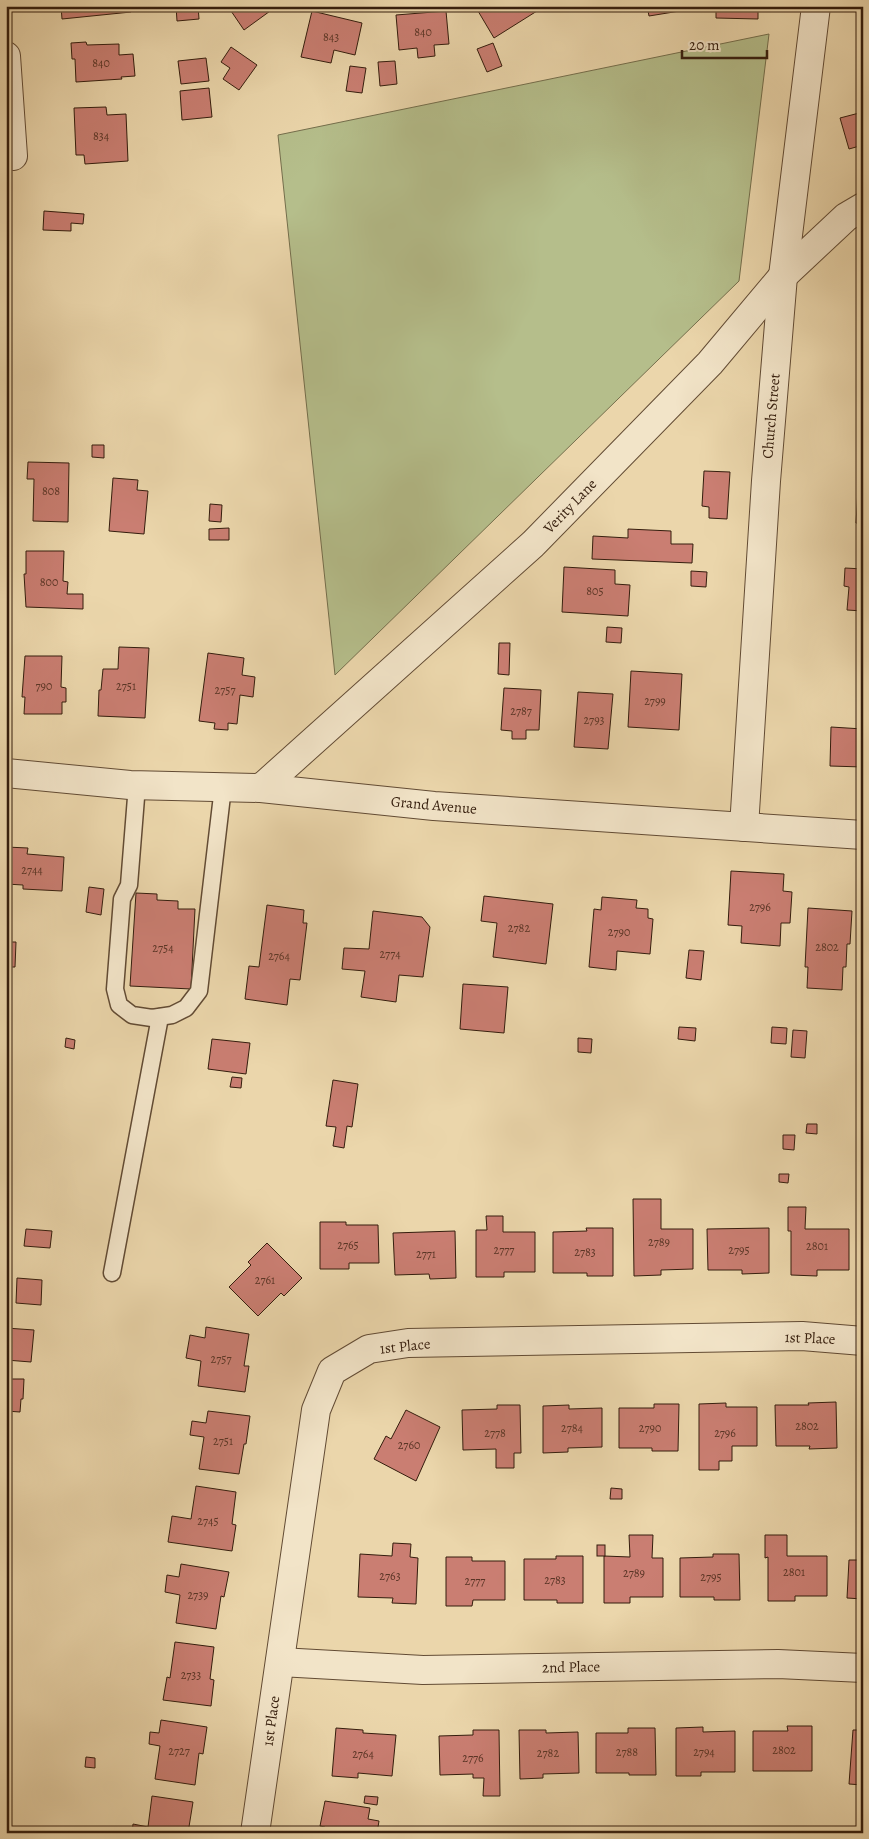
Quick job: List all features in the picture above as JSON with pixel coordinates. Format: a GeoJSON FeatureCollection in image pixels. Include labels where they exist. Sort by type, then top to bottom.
{"type":"FeatureCollection","features":[{"type":"Feature","properties":{"kind":"street","name":"Church Street"},"geometry":{"type":"LineString","coordinates":[[744,827],[766,481],[784,276],[816,6]]}},
{"type":"Feature","properties":{"kind":"street"},"geometry":{"type":"LineString","coordinates":[[6,56],[13,156]]}},
{"type":"Feature","properties":{"kind":"street","name":"Verity Lane"},"geometry":{"type":"LineString","coordinates":[[261,788],[533,544],[710,363],[784,276],[846,217],[863,207]]}},
{"type":"Feature","properties":{"kind":"street","name":"Grand Avenue"},"geometry":{"type":"LineString","coordinates":[[6,773],[137,785],[261,788],[434,806],[863,835]]}},
{"type":"Feature","properties":{"kind":"street","name":"1st Place"},"geometry":{"type":"LineString","coordinates":[[255,1833],[316,1410],[332,1371],[369,1349],[408,1343],[802,1336],[863,1341]]}},
{"type":"Feature","properties":{"kind":"street","name":"2nd Place"},"geometry":{"type":"LineString","coordinates":[[280,1662],[423,1670],[778,1664],[863,1668]]}},
{"type":"Feature","properties":{"kind":"lane"},"geometry":{"type":"LineString","coordinates":[[137,785],[129,885],[122,899],[115,989],[119,1005],[132,1015],[152,1018],[172,1015],[186,1008],[199,991],[223,788]]}},
{"type":"Feature","properties":{"kind":"lane"},"geometry":{"type":"LineString","coordinates":[[112,1273],[160,1017]]}},
{"type":"Feature","properties":{"kind":"green space"},"geometry":{"type":"Polygon","coordinates":[[[769,34],[739,281],[335,675],[278,135],[769,34]]]}},
{"type":"Feature","properties":{"kind":"building"},"geometry":{"type":"Polygon","coordinates":[[[61,6],[130,6],[131,12],[62,19],[61,6]]]}},
{"type":"Feature","properties":{"kind":"building"},"geometry":{"type":"Polygon","coordinates":[[[176,6],[198,6],[199,19],[177,21],[176,6]]]}},
{"type":"Feature","properties":{"kind":"building"},"geometry":{"type":"Polygon","coordinates":[[[231,6],[277,6],[244,30],[229,8],[231,6]]]}},
{"type":"Feature","properties":{"kind":"building"},"geometry":{"type":"Polygon","coordinates":[[[486,6],[535,6],[537,11],[494,38],[478,11],[486,6]]]}},
{"type":"Feature","properties":{"kind":"building"},"geometry":{"type":"Polygon","coordinates":[[[647,6],[686,6],[686,10],[649,16],[647,6]]]}},
{"type":"Feature","properties":{"kind":"building"},"geometry":{"type":"Polygon","coordinates":[[[716,6],[758,6],[758,19],[716,18],[716,6]]]}},
{"type":"Feature","properties":{"kind":"building"},"geometry":{"type":"Polygon","coordinates":[[[312,11],[362,23],[355,55],[334,50],[331,63],[301,57],[312,11]]]}},
{"type":"Feature","properties":{"kind":"building"},"geometry":{"type":"Polygon","coordinates":[[[446,11],[449,44],[434,45],[435,56],[418,58],[417,48],[399,50],[396,15],[446,11]]]}},
{"type":"Feature","properties":{"kind":"building"},"geometry":{"type":"Polygon","coordinates":[[[86,42],[87,45],[119,44],[119,55],[133,54],[135,76],[121,77],[122,79],[76,82],[75,59],[72,59],[71,43],[86,42]]]}},
{"type":"Feature","properties":{"kind":"building"},"geometry":{"type":"Polygon","coordinates":[[[493,43],[502,66],[487,72],[477,49],[493,43]]]}},
{"type":"Feature","properties":{"kind":"building"},"geometry":{"type":"Polygon","coordinates":[[[231,47],[257,65],[239,90],[223,79],[230,68],[221,62],[231,47]]]}},
{"type":"Feature","properties":{"kind":"building"},"geometry":{"type":"Polygon","coordinates":[[[206,58],[209,81],[181,84],[178,61],[206,58]]]}},
{"type":"Feature","properties":{"kind":"building"},"geometry":{"type":"Polygon","coordinates":[[[395,61],[397,84],[380,86],[378,62],[395,61]]]}},
{"type":"Feature","properties":{"kind":"building"},"geometry":{"type":"Polygon","coordinates":[[[350,66],[366,68],[362,93],[346,91],[350,66]]]}},
{"type":"Feature","properties":{"kind":"building"},"geometry":{"type":"Polygon","coordinates":[[[209,88],[212,117],[182,120],[180,91],[209,88]]]}},
{"type":"Feature","properties":{"kind":"building"},"geometry":{"type":"Polygon","coordinates":[[[106,107],[107,115],[126,114],[128,161],[85,164],[84,155],[76,155],[74,108],[106,107]]]}},
{"type":"Feature","properties":{"kind":"building"},"geometry":{"type":"Polygon","coordinates":[[[863,112],[863,145],[849,149],[840,118],[863,112]]]}},
{"type":"Feature","properties":{"kind":"building"},"geometry":{"type":"Polygon","coordinates":[[[44,211],[84,214],[83,224],[71,223],[71,231],[43,230],[44,211]]]}},
{"type":"Feature","properties":{"kind":"building"},"geometry":{"type":"Polygon","coordinates":[[[92,445],[104,445],[104,458],[92,457],[92,445]]]}},
{"type":"Feature","properties":{"kind":"building"},"geometry":{"type":"Polygon","coordinates":[[[28,462],[69,463],[68,522],[33,521],[34,479],[27,479],[28,462]]]}},
{"type":"Feature","properties":{"kind":"building"},"geometry":{"type":"Polygon","coordinates":[[[704,471],[730,472],[727,519],[709,518],[709,507],[702,506],[704,471]]]}},
{"type":"Feature","properties":{"kind":"building"},"geometry":{"type":"Polygon","coordinates":[[[859,472],[863,472],[863,524],[856,523],[859,472]]]}},
{"type":"Feature","properties":{"kind":"building"},"geometry":{"type":"Polygon","coordinates":[[[113,478],[138,480],[137,490],[148,491],[144,534],[109,531],[113,478]]]}},
{"type":"Feature","properties":{"kind":"building"},"geometry":{"type":"Polygon","coordinates":[[[210,504],[222,505],[221,522],[209,521],[210,504]]]}},
{"type":"Feature","properties":{"kind":"building"},"geometry":{"type":"Polygon","coordinates":[[[229,528],[229,540],[209,540],[209,529],[229,528]]]}},
{"type":"Feature","properties":{"kind":"building"},"geometry":{"type":"Polygon","coordinates":[[[628,529],[671,531],[671,544],[693,544],[692,563],[592,559],[593,536],[628,538],[628,529]]]}},
{"type":"Feature","properties":{"kind":"building"},"geometry":{"type":"Polygon","coordinates":[[[26,551],[64,551],[63,581],[68,582],[67,594],[83,594],[83,609],[26,607],[24,574],[26,574],[26,551]]]}},
{"type":"Feature","properties":{"kind":"building"},"geometry":{"type":"Polygon","coordinates":[[[564,567],[615,570],[615,584],[630,585],[628,616],[562,612],[564,567]]]}},
{"type":"Feature","properties":{"kind":"building"},"geometry":{"type":"Polygon","coordinates":[[[845,568],[863,569],[863,611],[847,610],[849,587],[844,586],[845,568]]]}},
{"type":"Feature","properties":{"kind":"building"},"geometry":{"type":"Polygon","coordinates":[[[691,571],[707,572],[706,587],[691,586],[691,571]]]}},
{"type":"Feature","properties":{"kind":"building"},"geometry":{"type":"Polygon","coordinates":[[[607,627],[622,628],[621,643],[606,642],[607,627]]]}},
{"type":"Feature","properties":{"kind":"building"},"geometry":{"type":"Polygon","coordinates":[[[499,643],[510,643],[509,675],[498,674],[499,643]]]}},
{"type":"Feature","properties":{"kind":"building"},"geometry":{"type":"Polygon","coordinates":[[[119,647],[149,648],[145,718],[98,716],[99,690],[101,690],[103,669],[118,669],[119,647]]]}},
{"type":"Feature","properties":{"kind":"building"},"geometry":{"type":"Polygon","coordinates":[[[208,653],[244,658],[242,675],[255,677],[253,697],[240,695],[237,724],[228,723],[228,730],[214,729],[215,723],[199,721],[208,653]]]}},
{"type":"Feature","properties":{"kind":"building"},"geometry":{"type":"Polygon","coordinates":[[[25,656],[62,656],[61,687],[66,688],[66,702],[62,702],[62,714],[24,714],[25,697],[22,697],[25,656]]]}},
{"type":"Feature","properties":{"kind":"building"},"geometry":{"type":"Polygon","coordinates":[[[631,671],[682,674],[679,730],[628,727],[631,671]]]}},
{"type":"Feature","properties":{"kind":"building"},"geometry":{"type":"Polygon","coordinates":[[[504,688],[541,690],[539,730],[526,730],[526,739],[512,739],[512,731],[501,730],[504,688]]]}},
{"type":"Feature","properties":{"kind":"building"},"geometry":{"type":"Polygon","coordinates":[[[578,692],[613,694],[608,749],[574,747],[578,692]]]}},
{"type":"Feature","properties":{"kind":"building"},"geometry":{"type":"Polygon","coordinates":[[[831,727],[863,729],[863,767],[830,766],[831,727]]]}},
{"type":"Feature","properties":{"kind":"building"},"geometry":{"type":"Polygon","coordinates":[[[6,847],[28,848],[27,854],[64,857],[62,891],[23,889],[23,885],[6,884],[6,847]]]}},
{"type":"Feature","properties":{"kind":"building"},"geometry":{"type":"Polygon","coordinates":[[[731,871],[784,874],[783,891],[792,892],[790,923],[781,923],[780,946],[741,943],[742,926],[728,925],[731,871]]]}},
{"type":"Feature","properties":{"kind":"building"},"geometry":{"type":"Polygon","coordinates":[[[89,887],[104,889],[101,915],[86,912],[89,887]]]}},
{"type":"Feature","properties":{"kind":"building"},"geometry":{"type":"Polygon","coordinates":[[[136,893],[157,894],[157,900],[178,901],[178,909],[195,909],[191,989],[130,986],[136,893]]]}},
{"type":"Feature","properties":{"kind":"building"},"geometry":{"type":"Polygon","coordinates":[[[484,896],[553,904],[546,964],[493,957],[497,923],[481,921],[484,896]]]}},
{"type":"Feature","properties":{"kind":"building"},"geometry":{"type":"Polygon","coordinates":[[[602,897],[637,900],[636,908],[648,909],[648,918],[653,919],[650,954],[617,951],[616,970],[589,967],[594,909],[601,910],[602,897]]]}},
{"type":"Feature","properties":{"kind":"building"},"geometry":{"type":"Polygon","coordinates":[[[267,905],[304,910],[303,923],[307,923],[300,980],[290,979],[287,1005],[245,999],[249,966],[259,967],[267,905]]]}},
{"type":"Feature","properties":{"kind":"building"},"geometry":{"type":"Polygon","coordinates":[[[808,908],[852,911],[850,944],[847,944],[846,967],[843,967],[842,990],[807,988],[808,967],[805,967],[808,908]]]}},
{"type":"Feature","properties":{"kind":"building"},"geometry":{"type":"Polygon","coordinates":[[[373,911],[422,917],[430,927],[423,977],[399,975],[396,1002],[361,997],[365,971],[342,969],[344,948],[369,949],[373,911]]]}},
{"type":"Feature","properties":{"kind":"building"},"geometry":{"type":"Polygon","coordinates":[[[6,942],[16,942],[15,967],[6,967],[6,942]]]}},
{"type":"Feature","properties":{"kind":"building"},"geometry":{"type":"Polygon","coordinates":[[[689,950],[704,951],[701,980],[686,978],[689,950]]]}},
{"type":"Feature","properties":{"kind":"building"},"geometry":{"type":"Polygon","coordinates":[[[463,984],[508,987],[504,1033],[460,1029],[463,984]]]}},
{"type":"Feature","properties":{"kind":"building"},"geometry":{"type":"Polygon","coordinates":[[[679,1027],[696,1028],[695,1041],[678,1039],[679,1027]]]}},
{"type":"Feature","properties":{"kind":"building"},"geometry":{"type":"Polygon","coordinates":[[[772,1027],[787,1028],[786,1044],[771,1043],[772,1027]]]}},
{"type":"Feature","properties":{"kind":"building"},"geometry":{"type":"Polygon","coordinates":[[[793,1030],[807,1031],[805,1058],[791,1057],[793,1030]]]}},
{"type":"Feature","properties":{"kind":"building"},"geometry":{"type":"Polygon","coordinates":[[[66,1038],[75,1040],[74,1049],[65,1047],[66,1038]]]}},
{"type":"Feature","properties":{"kind":"building"},"geometry":{"type":"Polygon","coordinates":[[[578,1038],[592,1039],[591,1053],[578,1052],[578,1038]]]}},
{"type":"Feature","properties":{"kind":"building"},"geometry":{"type":"Polygon","coordinates":[[[212,1039],[250,1043],[246,1074],[208,1069],[212,1039]]]}},
{"type":"Feature","properties":{"kind":"building"},"geometry":{"type":"Polygon","coordinates":[[[232,1077],[242,1078],[241,1088],[230,1087],[232,1077]]]}},
{"type":"Feature","properties":{"kind":"building"},"geometry":{"type":"Polygon","coordinates":[[[333,1080],[358,1084],[352,1127],[347,1126],[344,1148],[333,1146],[336,1127],[326,1126],[333,1080]]]}},
{"type":"Feature","properties":{"kind":"building"},"geometry":{"type":"Polygon","coordinates":[[[807,1124],[817,1124],[817,1134],[806,1133],[807,1124]]]}},
{"type":"Feature","properties":{"kind":"building"},"geometry":{"type":"Polygon","coordinates":[[[783,1135],[795,1135],[794,1150],[783,1149],[783,1135]]]}},
{"type":"Feature","properties":{"kind":"building"},"geometry":{"type":"Polygon","coordinates":[[[779,1174],[789,1174],[788,1183],[779,1182],[779,1174]]]}},
{"type":"Feature","properties":{"kind":"building"},"geometry":{"type":"Polygon","coordinates":[[[633,1199],[661,1199],[661,1229],[693,1229],[693,1269],[661,1270],[661,1275],[634,1276],[633,1199]]]}},
{"type":"Feature","properties":{"kind":"building"},"geometry":{"type":"Polygon","coordinates":[[[788,1207],[806,1207],[805,1229],[849,1229],[849,1270],[817,1270],[817,1276],[791,1275],[791,1231],[788,1231],[788,1207]]]}},
{"type":"Feature","properties":{"kind":"building"},"geometry":{"type":"Polygon","coordinates":[[[486,1216],[503,1216],[503,1232],[535,1232],[535,1272],[504,1272],[504,1277],[476,1277],[476,1230],[487,1230],[486,1216]]]}},
{"type":"Feature","properties":{"kind":"building"},"geometry":{"type":"Polygon","coordinates":[[[320,1222],[346,1222],[346,1225],[378,1225],[379,1263],[349,1263],[349,1269],[320,1269],[320,1222]]]}},
{"type":"Feature","properties":{"kind":"building"},"geometry":{"type":"Polygon","coordinates":[[[586,1228],[613,1228],[613,1276],[587,1276],[587,1273],[553,1273],[553,1232],[587,1231],[586,1228]]]}},
{"type":"Feature","properties":{"kind":"building"},"geometry":{"type":"Polygon","coordinates":[[[769,1228],[769,1273],[742,1274],[742,1270],[708,1270],[707,1229],[769,1228]]]}},
{"type":"Feature","properties":{"kind":"building"},"geometry":{"type":"Polygon","coordinates":[[[26,1229],[52,1231],[50,1248],[24,1246],[26,1229]]]}},
{"type":"Feature","properties":{"kind":"building"},"geometry":{"type":"Polygon","coordinates":[[[455,1231],[456,1278],[430,1279],[429,1274],[395,1275],[393,1233],[455,1231]]]}},
{"type":"Feature","properties":{"kind":"building"},"geometry":{"type":"Polygon","coordinates":[[[267,1243],[302,1278],[284,1296],[281,1293],[258,1316],[229,1287],[251,1265],[248,1262],[267,1243]]]}},
{"type":"Feature","properties":{"kind":"building"},"geometry":{"type":"Polygon","coordinates":[[[17,1278],[42,1280],[41,1305],[16,1303],[17,1278]]]}},
{"type":"Feature","properties":{"kind":"building"},"geometry":{"type":"Polygon","coordinates":[[[206,1327],[249,1334],[244,1366],[249,1366],[245,1392],[198,1386],[201,1361],[186,1358],[190,1335],[205,1338],[206,1327]]]}},
{"type":"Feature","properties":{"kind":"building"},"geometry":{"type":"Polygon","coordinates":[[[6,1328],[34,1330],[31,1362],[6,1360],[6,1328]]]}},
{"type":"Feature","properties":{"kind":"building"},"geometry":{"type":"Polygon","coordinates":[[[6,1379],[24,1379],[20,1412],[6,1411],[6,1379]]]}},
{"type":"Feature","properties":{"kind":"building"},"geometry":{"type":"Polygon","coordinates":[[[836,1402],[837,1448],[809,1449],[810,1446],[776,1446],[775,1405],[809,1405],[808,1403],[836,1402]]]}},
{"type":"Feature","properties":{"kind":"building"},"geometry":{"type":"Polygon","coordinates":[[[726,1403],[726,1407],[757,1407],[757,1446],[732,1446],[732,1461],[719,1461],[719,1470],[699,1470],[699,1404],[726,1403]]]}},
{"type":"Feature","properties":{"kind":"building"},"geometry":{"type":"Polygon","coordinates":[[[654,1404],[679,1404],[678,1451],[652,1451],[652,1448],[619,1448],[619,1408],[654,1408],[654,1404]]]}},
{"type":"Feature","properties":{"kind":"building"},"geometry":{"type":"Polygon","coordinates":[[[497,1405],[520,1405],[521,1453],[514,1453],[514,1468],[496,1468],[496,1449],[463,1450],[462,1410],[497,1409],[497,1405]]]}},
{"type":"Feature","properties":{"kind":"building"},"geometry":{"type":"Polygon","coordinates":[[[569,1405],[569,1409],[602,1408],[602,1447],[568,1448],[568,1452],[543,1453],[543,1406],[569,1405]]]}},
{"type":"Feature","properties":{"kind":"building"},"geometry":{"type":"Polygon","coordinates":[[[406,1410],[440,1427],[416,1481],[374,1459],[386,1436],[391,1439],[406,1410]]]}},
{"type":"Feature","properties":{"kind":"building"},"geometry":{"type":"Polygon","coordinates":[[[208,1411],[250,1416],[239,1474],[199,1469],[204,1437],[190,1435],[192,1421],[206,1423],[208,1411]]]}},
{"type":"Feature","properties":{"kind":"building"},"geometry":{"type":"Polygon","coordinates":[[[196,1486],[236,1492],[232,1524],[236,1525],[232,1551],[168,1542],[172,1516],[191,1519],[196,1486]]]}},
{"type":"Feature","properties":{"kind":"building"},"geometry":{"type":"Polygon","coordinates":[[[611,1488],[622,1489],[622,1499],[610,1499],[611,1488]]]}},
{"type":"Feature","properties":{"kind":"building"},"geometry":{"type":"Polygon","coordinates":[[[629,1535],[653,1535],[652,1558],[663,1558],[663,1597],[630,1597],[630,1603],[604,1603],[604,1556],[630,1557],[629,1535]]]}},
{"type":"Feature","properties":{"kind":"building"},"geometry":{"type":"Polygon","coordinates":[[[765,1535],[787,1535],[787,1556],[827,1556],[827,1596],[795,1596],[795,1601],[768,1601],[768,1557],[765,1558],[765,1535]]]}},
{"type":"Feature","properties":{"kind":"building"},"geometry":{"type":"Polygon","coordinates":[[[393,1543],[411,1544],[410,1557],[418,1558],[416,1604],[392,1603],[393,1598],[358,1597],[360,1554],[392,1556],[393,1543]]]}},
{"type":"Feature","properties":{"kind":"building"},"geometry":{"type":"Polygon","coordinates":[[[597,1545],[605,1545],[605,1556],[597,1556],[597,1545]]]}},
{"type":"Feature","properties":{"kind":"building"},"geometry":{"type":"Polygon","coordinates":[[[713,1554],[739,1554],[740,1600],[714,1600],[714,1597],[680,1597],[680,1558],[713,1557],[713,1554]]]}},
{"type":"Feature","properties":{"kind":"building"},"geometry":{"type":"Polygon","coordinates":[[[556,1556],[583,1556],[583,1603],[557,1603],[557,1600],[524,1600],[524,1559],[556,1559],[556,1556]]]}},
{"type":"Feature","properties":{"kind":"building"},"geometry":{"type":"Polygon","coordinates":[[[446,1557],[472,1557],[472,1561],[505,1561],[505,1600],[473,1600],[472,1606],[446,1606],[446,1557]]]}},
{"type":"Feature","properties":{"kind":"building"},"geometry":{"type":"Polygon","coordinates":[[[849,1560],[863,1560],[863,1599],[847,1598],[849,1560]]]}},
{"type":"Feature","properties":{"kind":"building"},"geometry":{"type":"Polygon","coordinates":[[[181,1564],[229,1572],[224,1597],[221,1596],[216,1629],[176,1623],[180,1595],[165,1592],[167,1575],[179,1577],[181,1564]]]}},
{"type":"Feature","properties":{"kind":"building"},"geometry":{"type":"Polygon","coordinates":[[[175,1642],[214,1647],[210,1679],[214,1680],[211,1706],[163,1700],[167,1677],[170,1678],[175,1642]]]}},
{"type":"Feature","properties":{"kind":"building"},"geometry":{"type":"Polygon","coordinates":[[[161,1720],[207,1727],[203,1754],[199,1753],[195,1785],[155,1779],[160,1746],[149,1744],[150,1732],[159,1733],[161,1720]]]}},
{"type":"Feature","properties":{"kind":"building"},"geometry":{"type":"Polygon","coordinates":[[[787,1726],[812,1726],[812,1771],[753,1771],[753,1731],[788,1731],[787,1726]]]}},
{"type":"Feature","properties":{"kind":"building"},"geometry":{"type":"Polygon","coordinates":[[[703,1727],[703,1732],[735,1731],[735,1772],[701,1772],[701,1776],[676,1776],[676,1728],[703,1727]]]}},
{"type":"Feature","properties":{"kind":"building"},"geometry":{"type":"Polygon","coordinates":[[[336,1728],[363,1730],[363,1733],[396,1735],[392,1776],[358,1773],[358,1778],[332,1776],[336,1728]]]}},
{"type":"Feature","properties":{"kind":"building"},"geometry":{"type":"Polygon","coordinates":[[[628,1728],[655,1728],[656,1775],[596,1773],[596,1733],[628,1733],[628,1728]]]}},
{"type":"Feature","properties":{"kind":"building"},"geometry":{"type":"Polygon","coordinates":[[[473,1730],[499,1730],[500,1796],[483,1796],[484,1778],[473,1778],[473,1774],[440,1775],[439,1736],[473,1735],[473,1730]]]}},
{"type":"Feature","properties":{"kind":"building"},"geometry":{"type":"Polygon","coordinates":[[[519,1730],[546,1730],[546,1733],[578,1732],[579,1773],[543,1774],[543,1778],[520,1779],[519,1730]]]}},
{"type":"Feature","properties":{"kind":"building"},"geometry":{"type":"Polygon","coordinates":[[[853,1730],[863,1730],[863,1785],[849,1784],[853,1730]]]}},
{"type":"Feature","properties":{"kind":"building"},"geometry":{"type":"Polygon","coordinates":[[[86,1757],[95,1758],[95,1768],[85,1767],[86,1757]]]}},
{"type":"Feature","properties":{"kind":"building"},"geometry":{"type":"Polygon","coordinates":[[[152,1796],[193,1802],[188,1833],[132,1833],[133,1824],[148,1827],[152,1796]]]}},
{"type":"Feature","properties":{"kind":"building"},"geometry":{"type":"Polygon","coordinates":[[[365,1796],[378,1797],[377,1805],[364,1803],[365,1796]]]}},
{"type":"Feature","properties":{"kind":"building"},"geometry":{"type":"Polygon","coordinates":[[[325,1801],[370,1808],[368,1819],[379,1821],[377,1833],[324,1833],[325,1827],[320,1826],[325,1801]]]}}]}
